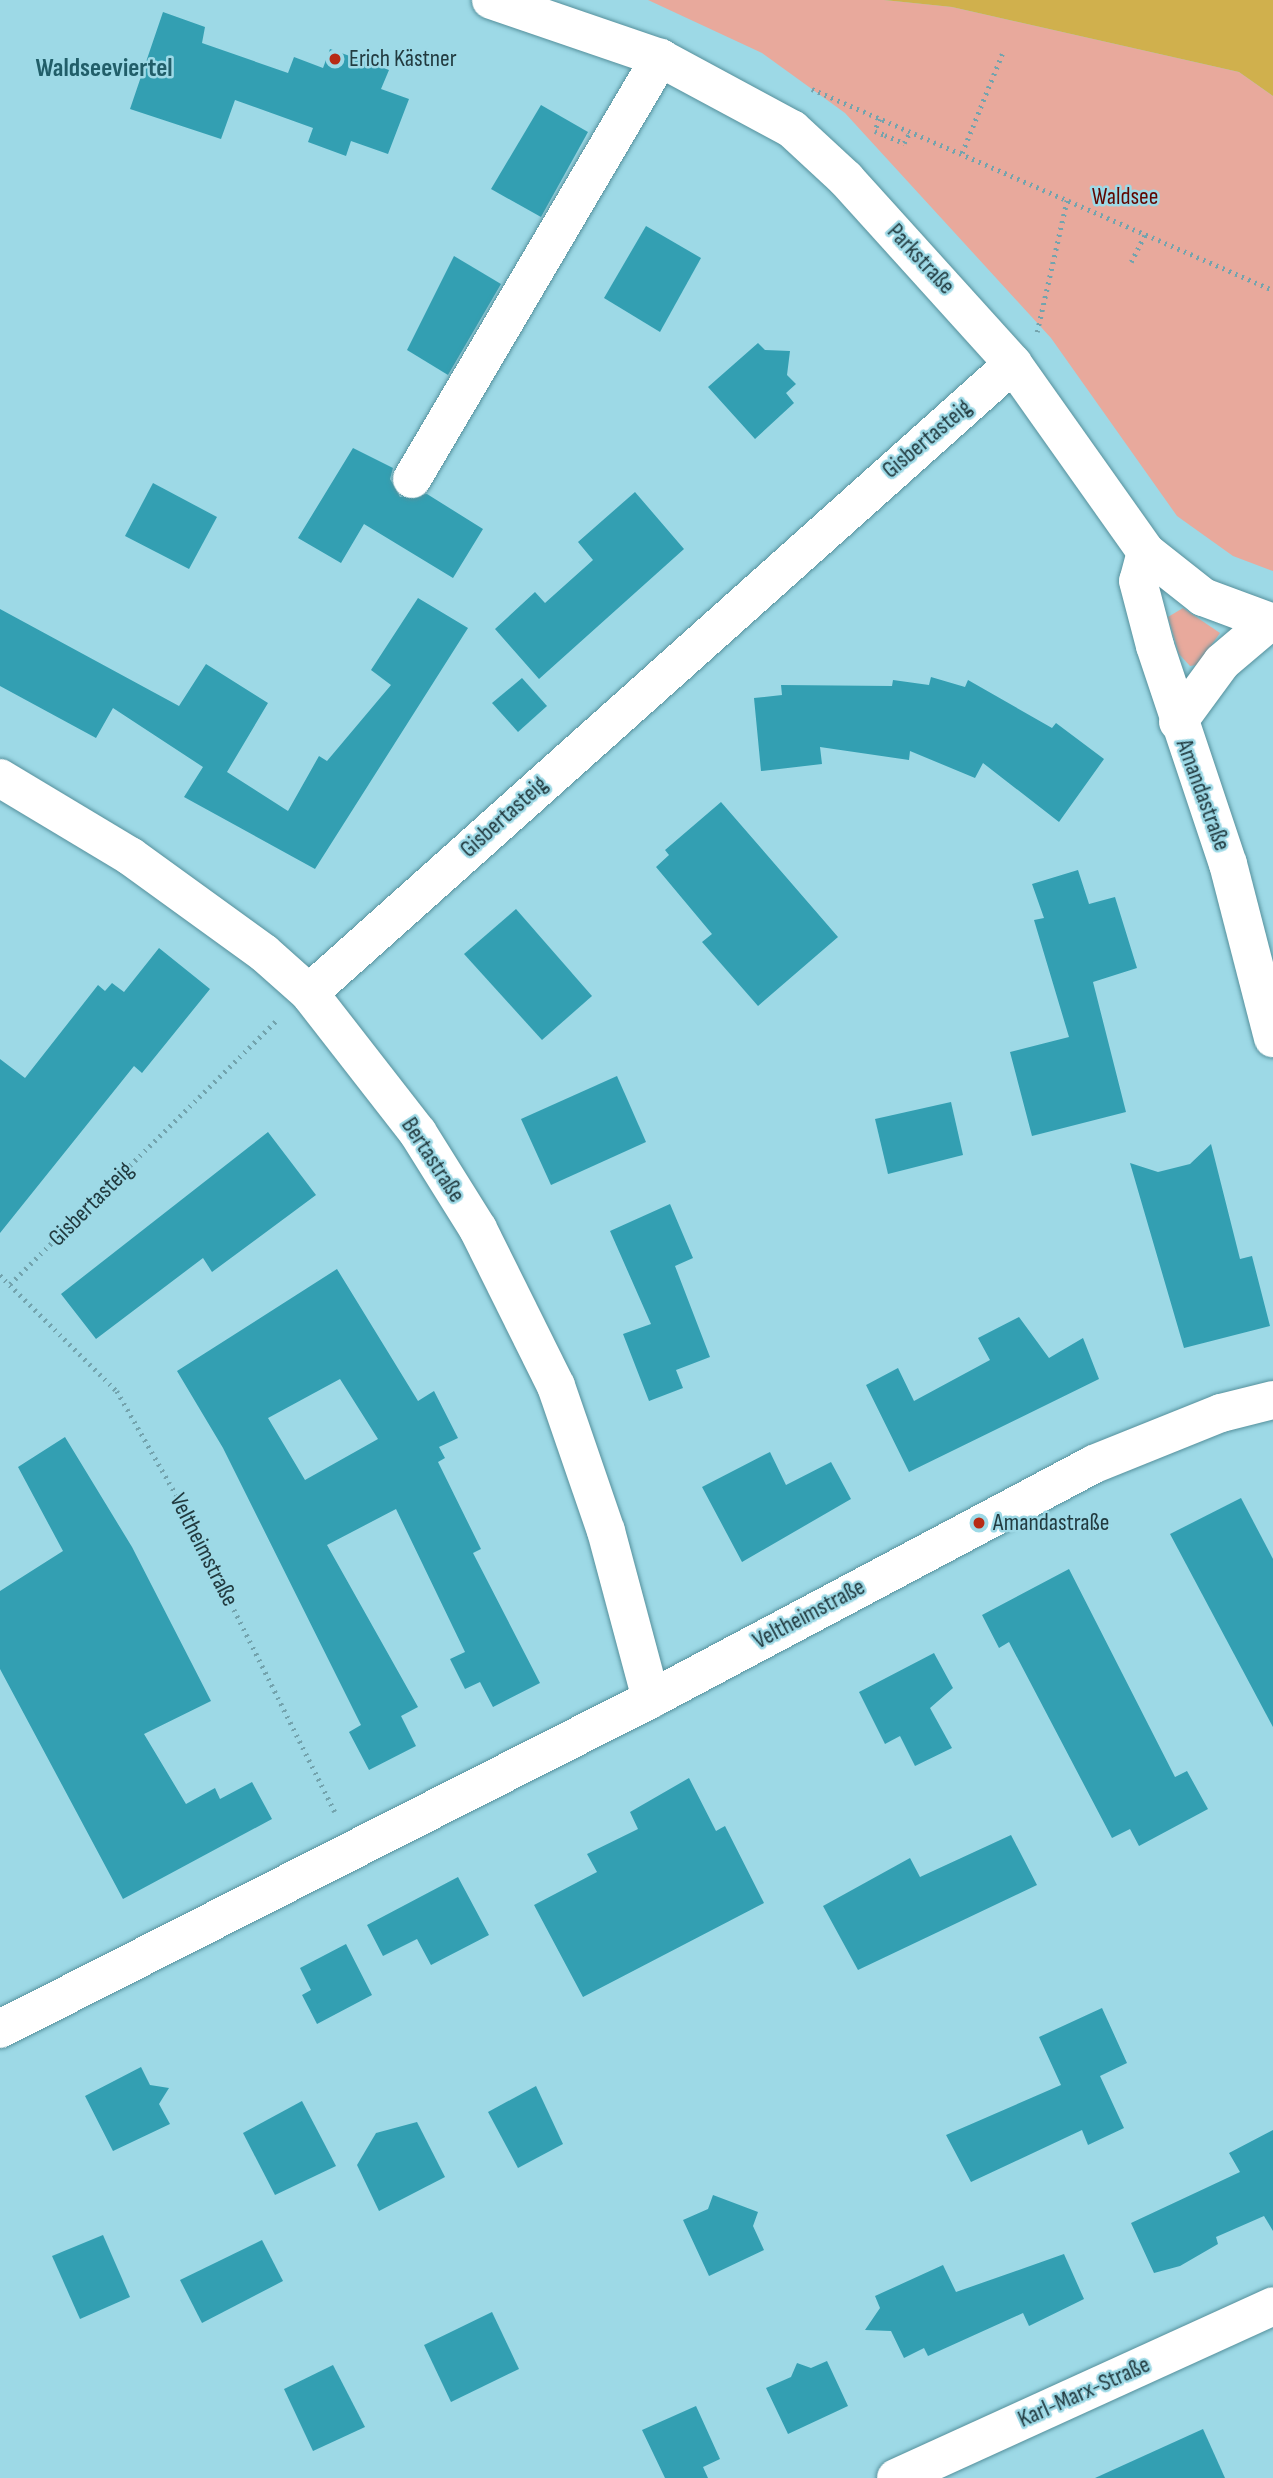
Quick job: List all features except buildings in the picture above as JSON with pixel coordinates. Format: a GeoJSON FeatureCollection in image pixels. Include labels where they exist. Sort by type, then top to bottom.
{"type":"FeatureCollection","features":[{"type":"Feature","properties":{"kind":"street","name":"Parkstraße"},"geometry":{"type":"LineString","coordinates":[[491,0],[660,58],[792,128],[846,179],[1013,365],[1146,552],[1203,597],[1270,623],[1222,663],[1178,722]]}},
{"type":"Feature","properties":{"kind":"street"},"geometry":{"type":"LineString","coordinates":[[412,479],[660,58]]}},
{"type":"Feature","properties":{"kind":"street","name":"Gisbertasteig"},"geometry":{"type":"LineString","coordinates":[[309,993],[1013,365]]}},
{"type":"Feature","properties":{"kind":"street","name":"Amandastraße"},"geometry":{"type":"LineString","coordinates":[[1146,552],[1138,581],[1178,722],[1228,864],[1273,1038]]}},
{"type":"Feature","properties":{"kind":"street","name":"Bertastraße"},"geometry":{"type":"LineString","coordinates":[[0,778],[217,917],[309,993],[418,1133],[528,1326],[556,1386],[606,1531],[651,1699]]}},
{"type":"Feature","properties":{"kind":"street","name":"Veltheimstraße"},"geometry":{"type":"LineString","coordinates":[[4,2015],[353,1847],[651,1699],[1094,1464],[1221,1413],[1273,1400]]}},
{"type":"Feature","properties":{"kind":"street","name":"Karl-Marx-Straße"},"geometry":{"type":"LineString","coordinates":[[896,2478],[1273,2306]]}},
{"type":"Feature","properties":{"kind":"path"},"geometry":{"type":"LineString","coordinates":[[962,154],[1002,54]]}},
{"type":"Feature","properties":{"kind":"path"},"geometry":{"type":"LineString","coordinates":[[801,84],[1273,289]]}},
{"type":"Feature","properties":{"kind":"path"},"geometry":{"type":"LineString","coordinates":[[880,119],[874,131],[904,143],[910,132]]}},
{"type":"Feature","properties":{"kind":"path"},"geometry":{"type":"LineString","coordinates":[[1013,365],[1042,325],[1067,200]]}},
{"type":"Feature","properties":{"kind":"path"},"geometry":{"type":"LineString","coordinates":[[1131,262],[1146,235]]}},
{"type":"Feature","properties":{"kind":"path","name":"Gisbertasteig"},"geometry":{"type":"LineString","coordinates":[[10,1284],[309,993]]}},
{"type":"Feature","properties":{"kind":"path","name":"Veltheimstraße"},"geometry":{"type":"LineString","coordinates":[[0,1275],[117,1391],[181,1503],[353,1847]]}},
{"type":"Feature","properties":{"kind":"green space","name":"Waldsee"},"geometry":{"type":"Polygon","coordinates":[[[648,0],[884,0],[952,7],[1239,72],[1273,96],[1273,571],[1233,556],[1177,516],[1051,338],[845,113],[762,53],[648,0]]]}},
{"type":"Feature","properties":{"kind":"green space"},"geometry":{"type":"Polygon","coordinates":[[[1183,608],[1220,633],[1197,665],[1190,666],[1179,654],[1168,617],[1183,608]]]}},
{"type":"Feature","properties":{"kind":"shaded area"},"geometry":{"type":"Polygon","coordinates":[[[884,0],[1273,0],[1273,96],[1239,72],[952,7],[884,0]]]}},
{"type":"Feature","properties":{"kind":"place","name":"Erich Kästner"},"geometry":{"type":"Point","coordinates":[335,59]}},
{"type":"Feature","properties":{"kind":"place","name":"Amandastraße"},"geometry":{"type":"Point","coordinates":[979,1523]}},
{"type":"Feature","properties":{"kind":"district","name":"Waldseeviertel"},"geometry":{"type":"Point","coordinates":[104,69]}}]}
